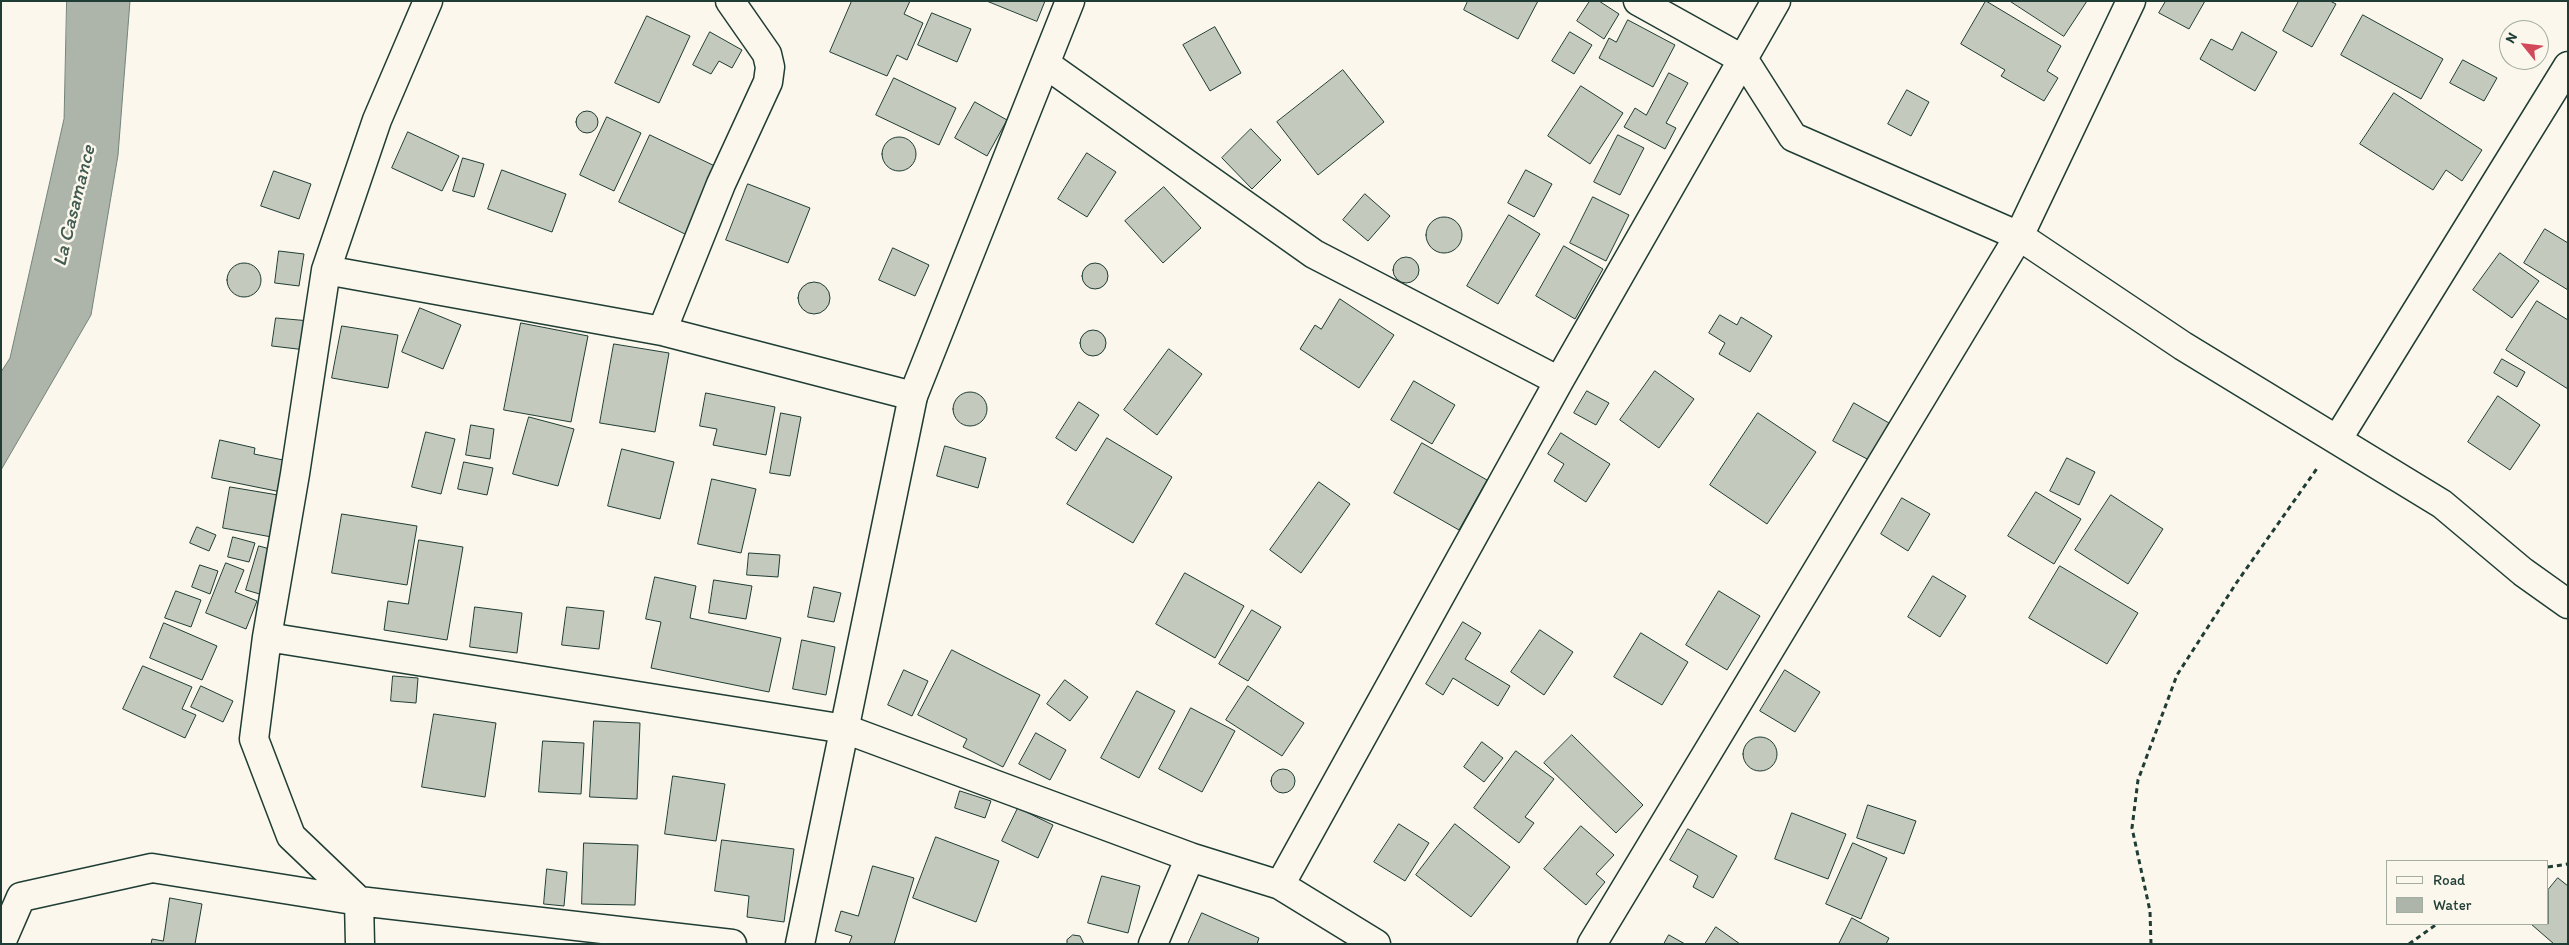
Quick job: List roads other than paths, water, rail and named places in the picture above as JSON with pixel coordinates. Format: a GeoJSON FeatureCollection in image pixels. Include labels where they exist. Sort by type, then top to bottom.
{"type":"FeatureCollection","features":[{"type":"Feature","properties":{"kind":"street"},"geometry":{"type":"LineString","coordinates":[[360,944],[359,900],[290,836],[254,739],[267,637],[295,474],[326,270],[377,120],[428,1]]}},
{"type":"Feature","properties":{"kind":"street"},"geometry":{"type":"LineString","coordinates":[[662,331],[721,184],[768,82],[770,67],[767,54],[730,1]]}},
{"type":"Feature","properties":{"kind":"street"},"geometry":{"type":"LineString","coordinates":[[800,944],[913,396],[1070,1]]}},
{"type":"Feature","properties":{"kind":"street"},"geometry":{"type":"LineString","coordinates":[[1638,1],[1744,60],[1793,137],[2019,236],[2183,346],[2442,504],[2523,572],[2568,604]]}},
{"type":"Feature","properties":{"kind":"street"},"geometry":{"type":"LineString","coordinates":[[1280,885],[1559,381],[1776,1]]}},
{"type":"Feature","properties":{"kind":"street"},"geometry":{"type":"LineString","coordinates":[[1592,944],[1826,559],[2019,236],[2130,1]]}},
{"type":"Feature","properties":{"kind":"street"},"geometry":{"type":"LineString","coordinates":[[1046,65],[1314,254],[1559,381]]}},
{"type":"Feature","properties":{"kind":"street"},"geometry":{"type":"LineString","coordinates":[[2337,440],[2568,66]]}},
{"type":"Feature","properties":{"kind":"street"},"geometry":{"type":"LineString","coordinates":[[326,270],[662,331],[913,396]]}},
{"type":"Feature","properties":{"kind":"street"},"geometry":{"type":"LineString","coordinates":[[267,637],[845,730],[1190,857],[1280,885],[1376,944]]}},
{"type":"Feature","properties":{"kind":"street"},"geometry":{"type":"LineString","coordinates":[[1153,944],[1190,857]]}},
{"type":"Feature","properties":{"kind":"street"},"geometry":{"type":"LineString","coordinates":[[1,944],[21,897],[152,868],[359,900],[732,944]]}},
{"type":"Feature","properties":{"kind":"water","name":"La Casamance"},"geometry":{"type":"Polygon","coordinates":[[[67,1],[130,1],[118,155],[91,315],[1,470],[1,372],[10,358],[64,119],[67,1]]]}}]}
